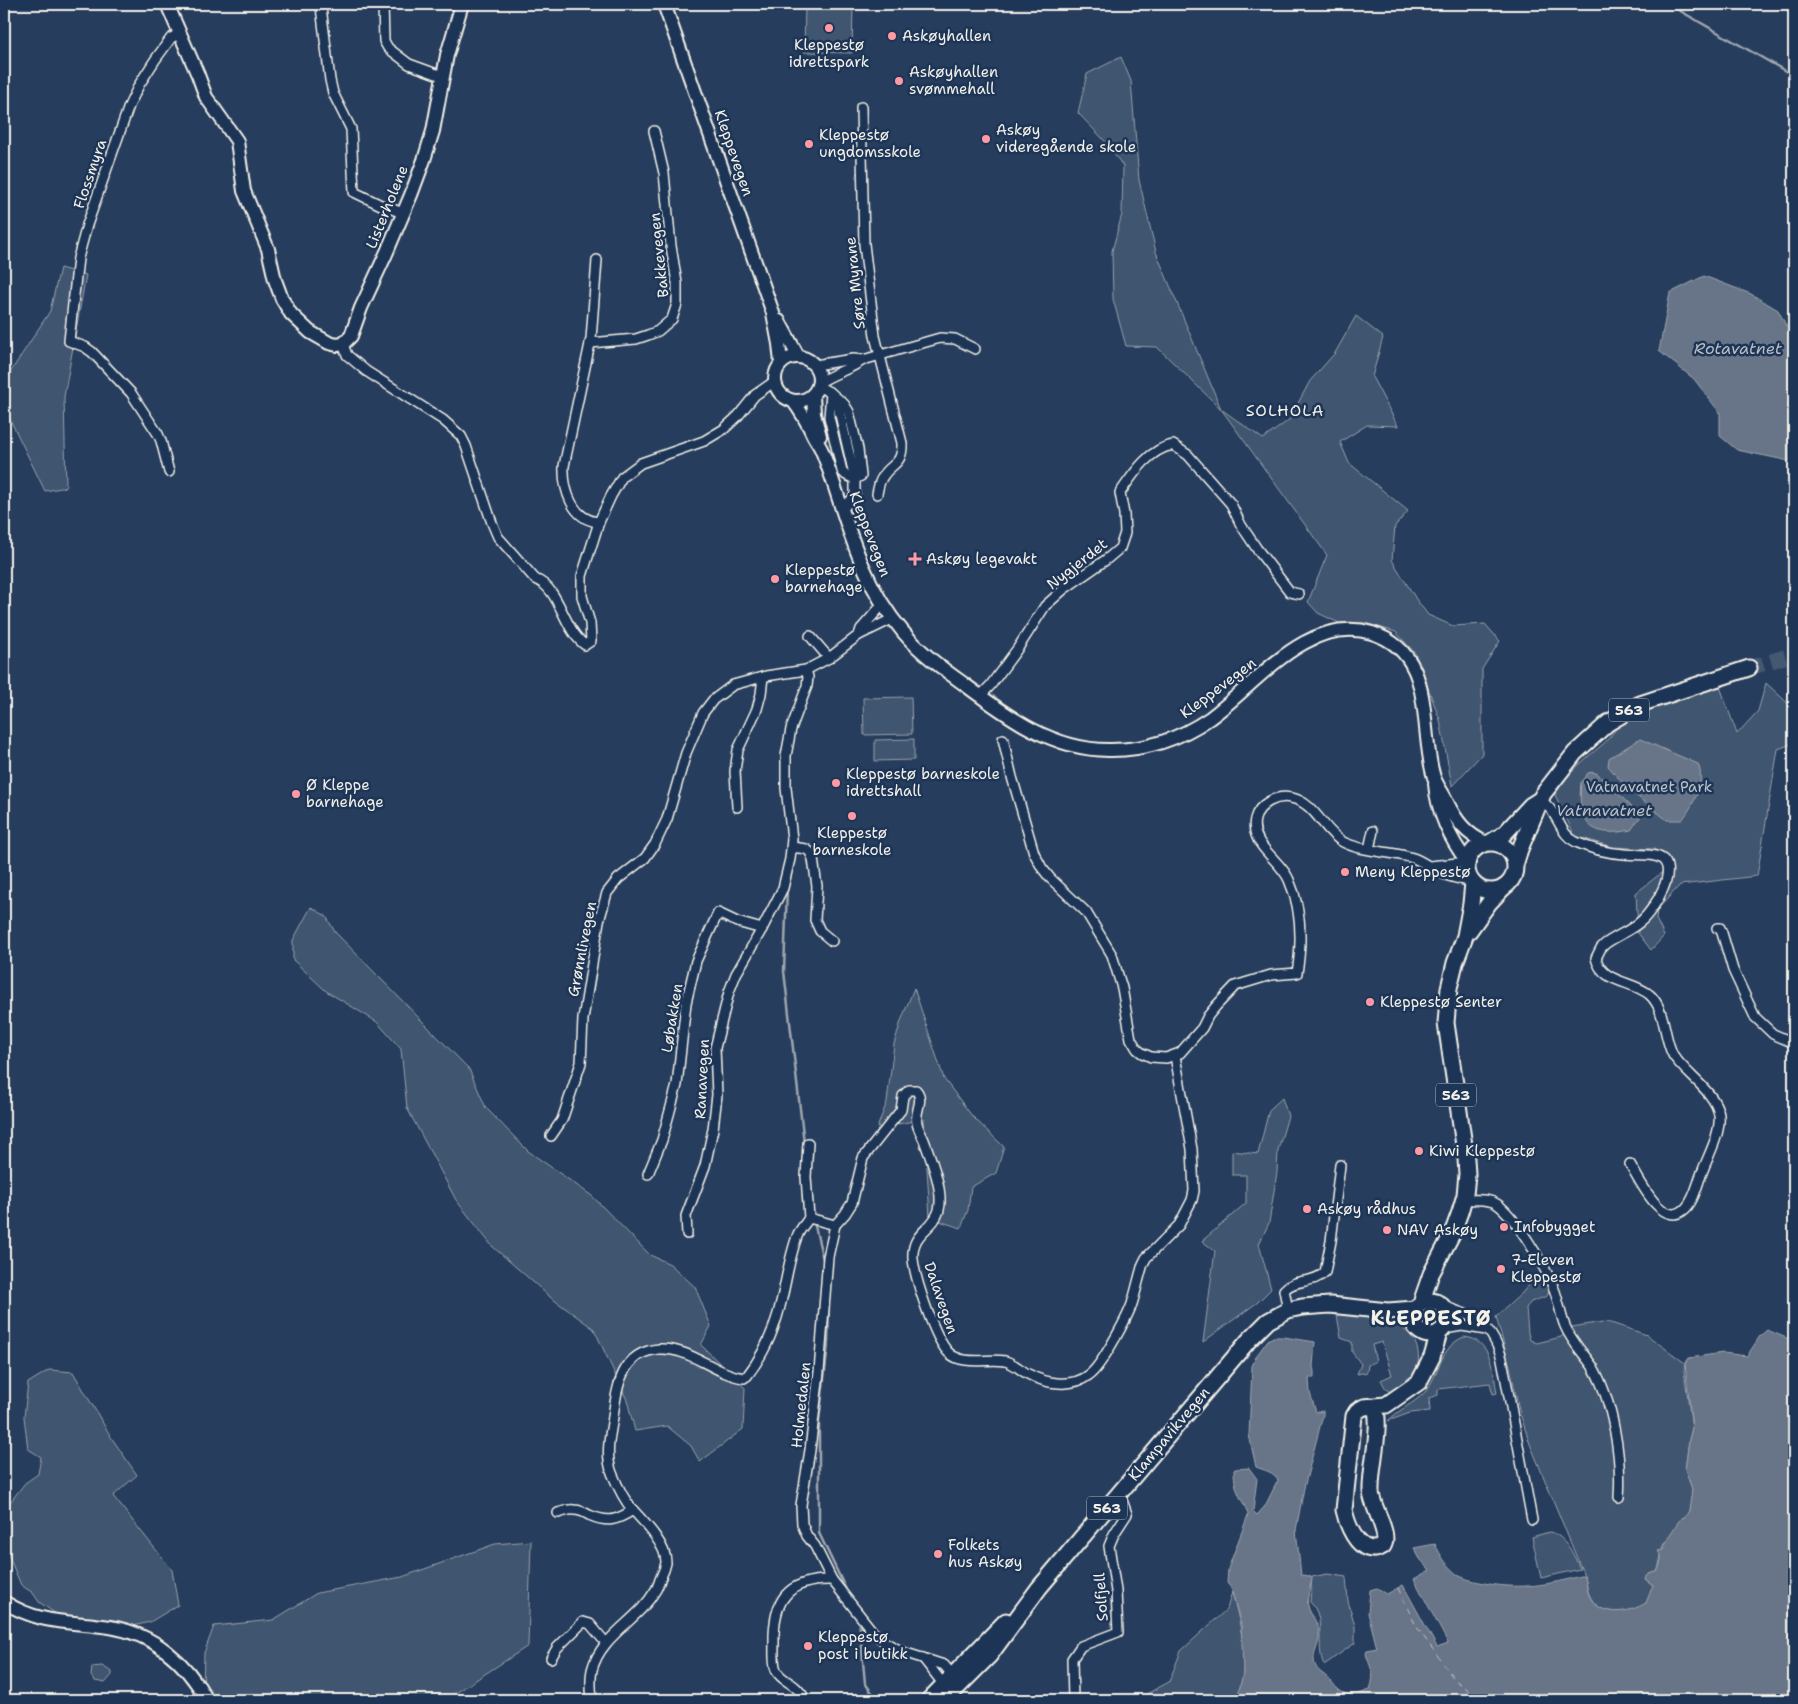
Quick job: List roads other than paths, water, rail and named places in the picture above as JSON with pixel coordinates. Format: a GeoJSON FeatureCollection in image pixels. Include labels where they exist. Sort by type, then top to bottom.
{"type":"FeatureCollection","features":[{"type":"Feature","properties":{"kind":"main road"},"geometry":{"type":"LineString","coordinates":[[167,4],[206,98],[237,141],[244,191],[268,249],[282,299],[291,314],[310,332],[329,343],[343,344]]}},
{"type":"Feature","properties":{"kind":"main road","name":"Listerholene"},"geometry":{"type":"LineString","coordinates":[[343,344],[351,336],[361,308],[403,213],[430,141],[442,76],[462,4]]}},
{"type":"Feature","properties":{"kind":"main road","name":"Kleppevegen"},"geometry":{"type":"LineString","coordinates":[[664,4],[773,313],[781,363]]}},
{"type":"Feature","properties":{"kind":"main road","name":"Kleppevegen"},"geometry":{"type":"LineString","coordinates":[[773,313],[798,356]]}},
{"type":"Feature","properties":{"kind":"main road"},"geometry":{"type":"LineString","coordinates":[[798,356],[806,358],[815,365],[819,373],[817,388],[804,400],[793,401],[781,394],[775,381],[775,374],[781,363],[789,358],[798,356]]}},
{"type":"Feature","properties":{"kind":"main road","name":"Kleppevegen"},"geometry":{"type":"LineString","coordinates":[[817,388],[813,409],[821,448]]}},
{"type":"Feature","properties":{"kind":"main road","name":"Kleppevegen"},"geometry":{"type":"LineString","coordinates":[[793,401],[803,413],[821,448],[862,565],[892,619],[921,651],[980,696],[1014,719],[1057,741],[1097,750],[1137,748],[1164,742],[1189,731],[1226,706],[1296,647],[1320,635],[1347,630],[1360,631],[1386,639],[1397,646],[1414,668],[1422,694],[1436,799],[1467,861]]}},
{"type":"Feature","properties":{"kind":"main road","name":"563"},"geometry":{"type":"LineString","coordinates":[[1465,936],[1489,903],[1514,877],[1516,862],[1540,799],[1575,753],[1608,723],[1623,714],[1655,699],[1748,668]]}},
{"type":"Feature","properties":{"kind":"main road","name":"Kleppevegen"},"geometry":{"type":"LineString","coordinates":[[1435,781],[1460,825],[1475,838],[1489,842]]}},
{"type":"Feature","properties":{"kind":"main road","name":"563"},"geometry":{"type":"LineString","coordinates":[[1412,1387],[1422,1370],[1424,1359],[1424,1342],[1413,1321],[1432,1274],[1455,1226],[1464,1199],[1467,1174],[1446,1023],[1449,988],[1455,963],[1465,936],[1471,904],[1473,883],[1468,874],[1467,861],[1475,848],[1504,834],[1531,805],[1540,799]]}},
{"type":"Feature","properties":{"kind":"main road"},"geometry":{"type":"LineString","coordinates":[[1489,842],[1506,847],[1516,862]]}},
{"type":"Feature","properties":{"kind":"main road"},"geometry":{"type":"LineString","coordinates":[[1473,883],[1488,891],[1503,888]]}},
{"type":"Feature","properties":{"kind":"main road","name":"563"},"geometry":{"type":"LineString","coordinates":[[1376,1407],[1386,1405],[1419,1382],[1427,1368],[1448,1317],[1441,1304],[1438,1282],[1443,1252]]}},
{"type":"Feature","properties":{"kind":"main road","name":"563"},"geometry":{"type":"LineString","coordinates":[[1418,1306],[1430,1300],[1441,1304]]}},
{"type":"Feature","properties":{"kind":"main road","name":"Klampavikvegen"},"geometry":{"type":"LineString","coordinates":[[929,1700],[950,1687],[1039,1588],[1249,1340],[1268,1321],[1288,1310],[1319,1305],[1388,1311],[1418,1306]]}},
{"type":"Feature","properties":{"kind":"main road","name":"Klampavikvegen"},"geometry":{"type":"LineString","coordinates":[[1353,1308],[1404,1323],[1419,1331]]}},
{"type":"Feature","properties":{"kind":"main road","name":"563"},"geometry":{"type":"LineString","coordinates":[[1419,1331],[1430,1335],[1442,1331]]}},
{"type":"Feature","properties":{"kind":"main road"},"geometry":{"type":"LineString","coordinates":[[1364,1407],[1376,1407],[1377,1422],[1371,1494],[1375,1512],[1386,1540],[1383,1546],[1371,1550],[1361,1545],[1348,1522],[1344,1505],[1354,1416],[1357,1411],[1364,1407]]}},
{"type":"Feature","properties":{"kind":"main road"},"geometry":{"type":"LineString","coordinates":[[4,1602],[24,1613],[49,1621],[111,1627],[148,1640],[179,1661],[207,1700]]}},
{"type":"Feature","properties":{"kind":"street"},"geometry":{"type":"LineString","coordinates":[[383,4],[384,41],[388,48],[409,64],[442,76]]}},
{"type":"Feature","properties":{"kind":"street"},"geometry":{"type":"LineString","coordinates":[[321,8],[330,80],[336,101],[352,129],[354,192],[403,213]]}},
{"type":"Feature","properties":{"kind":"street","name":"Flossmyra"},"geometry":{"type":"LineString","coordinates":[[168,472],[159,436],[131,393],[92,352],[69,341],[78,258],[128,106],[155,60],[171,38],[180,34]]}},
{"type":"Feature","properties":{"kind":"street","name":"Søre Myrane"},"geometry":{"type":"LineString","coordinates":[[861,107],[864,244],[879,355]]}},
{"type":"Feature","properties":{"kind":"street","name":"Bakkevegen"},"geometry":{"type":"LineString","coordinates":[[590,344],[636,339],[658,331],[672,319],[677,304],[677,283],[671,246],[664,173],[654,131]]}},
{"type":"Feature","properties":{"kind":"street"},"geometry":{"type":"LineString","coordinates":[[597,260],[590,344],[566,457],[564,479],[566,490],[576,509],[593,522],[599,522]]}},
{"type":"Feature","properties":{"kind":"street"},"geometry":{"type":"LineString","coordinates":[[855,479],[861,476],[861,465],[848,412],[844,404],[831,393],[817,388],[828,377],[855,366],[863,360],[940,338],[954,339],[975,349]]}},
{"type":"Feature","properties":{"kind":"street"},"geometry":{"type":"LineString","coordinates":[[343,344],[347,356],[366,371],[443,420],[461,436],[498,537],[535,580],[551,591],[574,634],[585,645],[591,641],[592,632],[582,596],[582,576],[599,522],[617,484],[628,471],[640,463],[709,438],[724,429],[755,395],[775,381]]}},
{"type":"Feature","properties":{"kind":"street","name":"Kleppevegen"},"geometry":{"type":"LineString","coordinates":[[877,494],[882,478],[899,460],[902,447],[879,355]]}},
{"type":"Feature","properties":{"kind":"street"},"geometry":{"type":"LineString","coordinates":[[815,365],[853,359],[863,360]]}},
{"type":"Feature","properties":{"kind":"street"},"geometry":{"type":"LineString","coordinates":[[831,393],[829,417],[842,471],[855,479]]}},
{"type":"Feature","properties":{"kind":"street","name":"Nygjerdet"},"geometry":{"type":"LineString","coordinates":[[980,696],[990,686],[1018,648],[1045,606],[1120,548],[1124,533],[1124,514],[1120,493],[1137,469],[1162,447],[1173,445],[1188,455],[1216,485],[1231,504],[1241,525],[1290,592],[1299,594]]}},
{"type":"Feature","properties":{"kind":"street"},"geometry":{"type":"LineString","coordinates":[[842,509],[855,496],[855,479]]}},
{"type":"Feature","properties":{"kind":"street","name":"Grønnlivegen"},"geometry":{"type":"LineString","coordinates":[[859,635],[861,629],[883,604]]}},
{"type":"Feature","properties":{"kind":"street","name":"Grønnlivegen"},"geometry":{"type":"LineString","coordinates":[[551,1136],[562,1120],[581,1063],[583,1019],[599,921],[606,893],[618,879],[646,858],[655,844],[667,819],[686,753],[703,712],[713,700],[732,685],[763,677],[806,670],[829,658],[859,635],[892,619]]}},
{"type":"Feature","properties":{"kind":"street"},"geometry":{"type":"LineString","coordinates":[[810,636],[829,658]]}},
{"type":"Feature","properties":{"kind":"street","name":"Ranavegen"},"geometry":{"type":"LineString","coordinates":[[687,1234],[686,1216],[703,1172],[713,1129],[717,1095],[715,1048],[729,992],[736,974],[762,929],[782,888],[792,847],[791,819],[786,788],[786,756],[791,729],[807,686],[808,677],[806,670]]}},
{"type":"Feature","properties":{"kind":"street"},"geometry":{"type":"LineString","coordinates":[[737,807],[735,770],[738,750],[757,709],[763,677]]}},
{"type":"Feature","properties":{"kind":"street"},"geometry":{"type":"LineString","coordinates":[[1003,739],[1012,778],[1034,853],[1050,878],[1086,912],[1112,955],[1122,988],[1128,1027],[1133,1044],[1142,1053],[1151,1057],[1166,1058],[1180,1053],[1189,1044],[1217,1005],[1235,986],[1271,975],[1297,973],[1300,952],[1300,925],[1296,902],[1287,874],[1264,849],[1256,832],[1255,820],[1259,810],[1270,801],[1276,798],[1300,800],[1341,841],[1414,858],[1440,873],[1473,883]]}},
{"type":"Feature","properties":{"kind":"street"},"geometry":{"type":"LineString","coordinates":[[1540,799],[1552,812],[1564,834],[1575,842],[1605,851],[1654,856],[1665,862],[1668,870],[1664,887],[1647,916],[1605,944],[1596,958],[1606,975],[1644,991],[1655,1001],[1660,1010],[1667,1043],[1675,1057],[1715,1103],[1719,1114],[1719,1127],[1694,1195],[1687,1208],[1677,1215],[1668,1214],[1660,1209],[1630,1164]]}},
{"type":"Feature","properties":{"kind":"street"},"geometry":{"type":"LineString","coordinates":[[1369,849],[1373,831]]}},
{"type":"Feature","properties":{"kind":"street"},"geometry":{"type":"LineString","coordinates":[[792,847],[806,849],[810,852],[813,859],[817,886],[816,920],[820,931],[832,941]]}},
{"type":"Feature","properties":{"kind":"street"},"geometry":{"type":"LineString","coordinates":[[1430,866],[1467,861]]}},
{"type":"Feature","properties":{"kind":"street","name":"Løbakken"},"geometry":{"type":"LineString","coordinates":[[648,1174],[662,1140],[678,1085],[686,1003],[697,956],[718,913],[737,922],[762,929]]}},
{"type":"Feature","properties":{"kind":"street"},"geometry":{"type":"LineString","coordinates":[[1717,928],[1720,928],[1733,970],[1755,1017],[1773,1034],[1794,1042]]}},
{"type":"Feature","properties":{"kind":"street","name":"Dalavegen"},"geometry":{"type":"LineString","coordinates":[[936,1177],[939,1210],[935,1218],[917,1238],[913,1260],[928,1313],[940,1340],[948,1352],[960,1359],[1005,1361],[1034,1377],[1052,1383],[1062,1384],[1088,1376],[1102,1361],[1130,1309],[1143,1264],[1179,1225],[1192,1200],[1195,1183],[1192,1149],[1177,1060],[1174,1056]]}},
{"type":"Feature","properties":{"kind":"street","name":"Holmedalen"},"geometry":{"type":"LineString","coordinates":[[936,1177],[932,1160],[917,1123],[920,1094],[916,1090],[910,1090],[903,1096],[901,1110],[864,1158],[852,1202],[845,1214],[835,1225],[828,1257],[819,1372],[810,1450],[801,1505],[801,1518],[804,1530],[815,1546],[832,1580],[873,1632],[891,1646],[944,1665],[950,1687]]}},
{"type":"Feature","properties":{"kind":"street"},"geometry":{"type":"LineString","coordinates":[[592,1700],[592,1671],[597,1658],[606,1643],[656,1591],[665,1566],[666,1557],[650,1529],[633,1510],[612,1474],[608,1446],[616,1389],[623,1372],[631,1362],[640,1354],[651,1350],[672,1350],[686,1354],[718,1369],[746,1377],[760,1358],[771,1335],[782,1301],[796,1239],[808,1218],[806,1177],[808,1143]]}},
{"type":"Feature","properties":{"kind":"street"},"geometry":{"type":"LineString","coordinates":[[1288,1310],[1284,1290],[1298,1282],[1315,1279],[1325,1272],[1331,1241],[1340,1165]]}},
{"type":"Feature","properties":{"kind":"street"},"geometry":{"type":"LineString","coordinates":[[1464,1199],[1491,1201],[1503,1208],[1533,1248],[1542,1265],[1555,1290],[1565,1327],[1593,1368],[1600,1382],[1615,1437],[1620,1479],[1619,1497]]}},
{"type":"Feature","properties":{"kind":"street"},"geometry":{"type":"LineString","coordinates":[[808,1218],[835,1225]]}},
{"type":"Feature","properties":{"kind":"street"},"geometry":{"type":"LineString","coordinates":[[1441,1304],[1474,1318],[1496,1342],[1502,1359],[1532,1520]]}},
{"type":"Feature","properties":{"kind":"street"},"geometry":{"type":"LineString","coordinates":[[1442,1331],[1462,1326],[1486,1330]]}},
{"type":"Feature","properties":{"kind":"street","name":"Solfjell"},"geometry":{"type":"LineString","coordinates":[[1073,1700],[1072,1659],[1081,1646],[1118,1632],[1116,1591],[1109,1546],[1114,1534],[1127,1514],[1122,1500]]}},
{"type":"Feature","properties":{"kind":"street"},"geometry":{"type":"LineString","coordinates":[[558,1513],[573,1510],[599,1519],[610,1520],[623,1517],[633,1510]]}},
{"type":"Feature","properties":{"kind":"street"},"geometry":{"type":"LineString","coordinates":[[805,1700],[796,1687],[782,1678],[775,1669],[774,1634],[778,1612],[783,1597],[793,1588],[806,1582],[832,1580]]}},
{"type":"Feature","properties":{"kind":"street"},"geometry":{"type":"LineString","coordinates":[[551,1658],[557,1648],[583,1622],[590,1624],[606,1643]]}},
{"type":"Feature","properties":{"kind":"street"},"geometry":{"type":"LineString","coordinates":[[923,1658],[950,1687]]}},
{"type":"Feature","properties":{"kind":"water","name":"Rotavatnet"},"geometry":{"type":"Polygon","coordinates":[[[1704,276],[1751,294],[1778,310],[1789,331],[1794,331],[1794,462],[1737,450],[1720,436],[1720,413],[1694,379],[1659,351],[1670,293],[1704,276]]]}},
{"type":"Feature","properties":{"kind":"water","name":"Vatnavatnet"},"geometry":{"type":"Polygon","coordinates":[[[1640,739],[1698,764],[1700,778],[1697,794],[1682,820],[1667,820],[1629,790],[1608,766],[1609,758],[1640,739]]]}},
{"type":"Feature","properties":{"kind":"water","name":"Vatnavatnet"},"geometry":{"type":"Polygon","coordinates":[[[1588,773],[1598,774],[1641,816],[1631,830],[1605,832],[1589,824],[1584,817],[1581,808],[1581,782],[1588,773]]]}},
{"type":"Feature","properties":{"kind":"water"},"geometry":{"type":"Polygon","coordinates":[[[1767,1330],[1794,1341],[1794,1700],[1237,1700],[1243,1673],[1241,1625],[1231,1588],[1227,1583],[1228,1569],[1248,1515],[1239,1496],[1234,1470],[1249,1468],[1257,1479],[1253,1511],[1257,1515],[1265,1506],[1278,1480],[1272,1473],[1256,1467],[1249,1435],[1252,1366],[1257,1355],[1268,1340],[1273,1337],[1284,1337],[1315,1342],[1314,1378],[1309,1378],[1310,1393],[1316,1412],[1323,1411],[1323,1415],[1304,1488],[1296,1530],[1301,1575],[1310,1576],[1312,1579],[1308,1603],[1319,1634],[1314,1657],[1316,1666],[1338,1689],[1345,1694],[1354,1695],[1370,1689],[1372,1671],[1366,1654],[1367,1650],[1377,1648],[1368,1613],[1370,1590],[1377,1588],[1387,1594],[1403,1585],[1437,1647],[1448,1643],[1414,1579],[1430,1570],[1420,1559],[1414,1548],[1435,1544],[1442,1557],[1458,1575],[1471,1580],[1497,1585],[1522,1586],[1546,1584],[1584,1575],[1590,1597],[1601,1608],[1616,1612],[1632,1609],[1646,1603],[1653,1585],[1645,1579],[1649,1574],[1658,1570],[1661,1556],[1658,1551],[1663,1550],[1676,1525],[1689,1511],[1692,1489],[1685,1469],[1692,1428],[1685,1364],[1689,1358],[1723,1353],[1747,1356],[1760,1336],[1767,1330]]]}},
{"type":"Feature","properties":{"kind":"waterway"},"geometry":{"type":"LineString","coordinates":[[1668,4],[1794,76]]}},
{"type":"Feature","properties":{"kind":"waterway"},"geometry":{"type":"LineString","coordinates":[[787,888],[784,971],[804,1143]]}},
{"type":"Feature","properties":{"kind":"waterway"},"geometry":{"type":"LineString","coordinates":[[813,1211],[824,1264]]}},
{"type":"Feature","properties":{"kind":"waterway"},"geometry":{"type":"LineString","coordinates":[[829,1304],[828,1345],[819,1421],[819,1533],[849,1596]]}},
{"type":"Feature","properties":{"kind":"waterway"},"geometry":{"type":"LineString","coordinates":[[859,1619],[865,1683],[877,1700]]}},
{"type":"Feature","properties":{"kind":"tunnel"},"geometry":{"type":"LineString","coordinates":[[1749,668],[1794,654]]}},
{"type":"Feature","properties":{"kind":"place","name":"Kleppestø idrettspark"},"geometry":{"type":"Point","coordinates":[829,28]}},
{"type":"Feature","properties":{"kind":"place","name":"Askøyhallen"},"geometry":{"type":"Point","coordinates":[892,36]}},
{"type":"Feature","properties":{"kind":"place","name":"Askøyhallen svømmehall"},"geometry":{"type":"Point","coordinates":[899,81]}},
{"type":"Feature","properties":{"kind":"place","name":"Askøy videregående skole"},"geometry":{"type":"Point","coordinates":[986,139]}},
{"type":"Feature","properties":{"kind":"place","name":"Kleppestø ungdomsskole"},"geometry":{"type":"Point","coordinates":[809,144]}},
{"type":"Feature","properties":{"kind":"place","name":"Askøy legevakt"},"geometry":{"type":"Point","coordinates":[915,559]}},
{"type":"Feature","properties":{"kind":"place","name":"Kleppestø barnehage"},"geometry":{"type":"Point","coordinates":[775,579]}},
{"type":"Feature","properties":{"kind":"place","name":"Kleppestø barneskole idrettshall"},"geometry":{"type":"Point","coordinates":[836,783]}},
{"type":"Feature","properties":{"kind":"place","name":"Ø Kleppe barnehage"},"geometry":{"type":"Point","coordinates":[296,794]}},
{"type":"Feature","properties":{"kind":"place","name":"Kleppestø barneskole"},"geometry":{"type":"Point","coordinates":[852,816]}},
{"type":"Feature","properties":{"kind":"place","name":"Meny Kleppestø"},"geometry":{"type":"Point","coordinates":[1345,872]}},
{"type":"Feature","properties":{"kind":"place","name":"Kleppestø Senter"},"geometry":{"type":"Point","coordinates":[1370,1002]}},
{"type":"Feature","properties":{"kind":"place","name":"Kiwi Kleppestø"},"geometry":{"type":"Point","coordinates":[1419,1151]}},
{"type":"Feature","properties":{"kind":"place","name":"Askøy rådhus"},"geometry":{"type":"Point","coordinates":[1307,1209]}},
{"type":"Feature","properties":{"kind":"place","name":"Infobygget"},"geometry":{"type":"Point","coordinates":[1504,1227]}},
{"type":"Feature","properties":{"kind":"place","name":"NAV Askøy"},"geometry":{"type":"Point","coordinates":[1387,1230]}},
{"type":"Feature","properties":{"kind":"place","name":"7-Eleven Kleppestø"},"geometry":{"type":"Point","coordinates":[1501,1269]}},
{"type":"Feature","properties":{"kind":"place","name":"Folkets hus Askøy"},"geometry":{"type":"Point","coordinates":[938,1554]}},
{"type":"Feature","properties":{"kind":"place","name":"Kleppestø post i butikk"},"geometry":{"type":"Point","coordinates":[808,1646]}},
{"type":"Feature","properties":{"kind":"district","name":"SOLHOLA"},"geometry":{"type":"Point","coordinates":[1285,410]}},
{"type":"Feature","properties":{"kind":"district","name":"KLEPPESTØ"},"geometry":{"type":"Point","coordinates":[1431,1318]}},
{"type":"Feature","properties":{"kind":"park label","name":"Vatnavatnet Park"},"geometry":{"type":"Point","coordinates":[1649,787]}}]}
